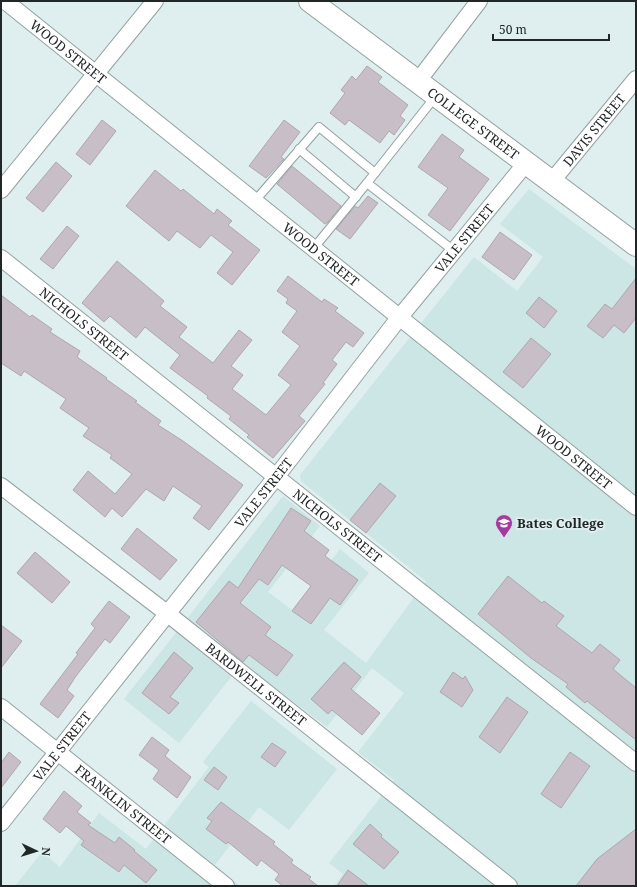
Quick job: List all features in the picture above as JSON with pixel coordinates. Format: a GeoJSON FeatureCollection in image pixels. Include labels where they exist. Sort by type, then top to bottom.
{"type":"FeatureCollection","features":[{"type":"Feature","properties":{"kind":"main road","name":"COLLEGE STREET"},"geometry":{"type":"LineString","coordinates":[[310,1],[636,245]]}},
{"type":"Feature","properties":{"kind":"street","name":"WOOD STREET"},"geometry":{"type":"LineString","coordinates":[[5,1],[636,507]]}},
{"type":"Feature","properties":{"kind":"street"},"geometry":{"type":"LineString","coordinates":[[1,190],[155,1]]}},
{"type":"Feature","properties":{"kind":"street"},"geometry":{"type":"LineString","coordinates":[[418,81],[479,1]]}},
{"type":"Feature","properties":{"kind":"street","name":"DAVIS STREET"},"geometry":{"type":"LineString","coordinates":[[552,182],[636,80]]}},
{"type":"Feature","properties":{"kind":"street","name":"VALE STREET"},"geometry":{"type":"LineString","coordinates":[[1,823],[276,477],[399,318],[527,162]]}},
{"type":"Feature","properties":{"kind":"street","name":"NICHOLS STREET"},"geometry":{"type":"LineString","coordinates":[[1,258],[636,763]]}},
{"type":"Feature","properties":{"kind":"street","name":"BARDWELL STREET"},"geometry":{"type":"LineString","coordinates":[[1,486],[168,614],[509,886]]}},
{"type":"Feature","properties":{"kind":"street","name":"FRANKLIN STREET"},"geometry":{"type":"LineString","coordinates":[[1,707],[58,750],[226,886]]}},
{"type":"Feature","properties":{"kind":"lane"},"geometry":{"type":"LineString","coordinates":[[313,249],[376,173],[436,96]]}},
{"type":"Feature","properties":{"kind":"lane"},"geometry":{"type":"LineString","coordinates":[[254,202],[319,127],[376,173]]}},
{"type":"Feature","properties":{"kind":"lane"},"geometry":{"type":"LineString","coordinates":[[299,149],[356,197]]}},
{"type":"Feature","properties":{"kind":"lane"},"geometry":{"type":"LineString","coordinates":[[367,183],[454,251]]}},
{"type":"Feature","properties":{"kind":"shaded area","name":"Bates College"},"geometry":{"type":"Polygon","coordinates":[[[529,189],[636,269],[636,886],[334,886],[343,874],[329,863],[394,780],[358,752],[404,693],[372,668],[327,727],[242,663],[179,743],[124,699],[283,496],[320,526],[268,592],[292,610],[340,549],[369,573],[324,630],[366,663],[426,581],[301,481],[300,475],[474,257],[517,291],[543,257],[500,224],[529,189]]]}},
{"type":"Feature","properties":{"kind":"shaded area"},"geometry":{"type":"Polygon","coordinates":[[[251,701],[337,769],[289,830],[259,807],[215,865],[240,886],[15,886],[42,852],[60,867],[99,813],[146,849],[209,767],[203,762],[251,701]]]}},
{"type":"Feature","properties":{"kind":"building"},"geometry":{"type":"Polygon","coordinates":[[[367,66],[382,77],[378,82],[408,105],[400,116],[405,120],[394,135],[389,131],[380,143],[349,120],[345,125],[330,113],[345,93],[341,90],[352,76],[356,80],[367,66]]]}},
{"type":"Feature","properties":{"kind":"building"},"geometry":{"type":"Polygon","coordinates":[[[102,120],[116,131],[90,165],[76,154],[102,120]]]}},
{"type":"Feature","properties":{"kind":"building"},"geometry":{"type":"Polygon","coordinates":[[[284,120],[300,132],[281,157],[284,159],[266,178],[249,166],[284,120]]]}},
{"type":"Feature","properties":{"kind":"building"},"geometry":{"type":"Polygon","coordinates":[[[442,134],[464,150],[459,157],[489,179],[450,231],[428,215],[448,188],[418,167],[442,134]]]}},
{"type":"Feature","properties":{"kind":"building"},"geometry":{"type":"Polygon","coordinates":[[[56,162],[72,176],[43,212],[26,198],[56,162]]]}},
{"type":"Feature","properties":{"kind":"building"},"geometry":{"type":"Polygon","coordinates":[[[292,166],[341,206],[325,224],[277,184],[292,166]]]}},
{"type":"Feature","properties":{"kind":"building"},"geometry":{"type":"Polygon","coordinates":[[[155,170],[181,191],[183,189],[214,214],[217,209],[232,221],[228,225],[260,250],[232,285],[217,273],[233,252],[211,235],[200,248],[177,231],[169,241],[126,206],[155,170]]]}},
{"type":"Feature","properties":{"kind":"building"},"geometry":{"type":"Polygon","coordinates":[[[368,196],[378,203],[350,239],[336,229],[355,206],[358,208],[368,196]]]}},
{"type":"Feature","properties":{"kind":"building"},"geometry":{"type":"Polygon","coordinates":[[[67,226],[79,236],[53,269],[40,259],[67,226]]]}},
{"type":"Feature","properties":{"kind":"building"},"geometry":{"type":"Polygon","coordinates":[[[500,232],[532,255],[514,280],[482,257],[500,232]]]}},
{"type":"Feature","properties":{"kind":"building"},"geometry":{"type":"Polygon","coordinates":[[[117,261],[164,301],[160,306],[187,327],[179,337],[213,363],[239,330],[252,340],[231,366],[243,375],[232,389],[266,415],[291,385],[278,375],[300,346],[282,332],[297,311],[286,303],[288,299],[277,291],[288,276],[322,302],[324,299],[338,308],[335,311],[364,333],[353,347],[346,342],[332,360],[337,364],[323,383],[325,384],[299,416],[305,421],[273,458],[247,437],[249,435],[229,419],[231,416],[207,398],[208,396],[170,368],[180,355],[145,327],[136,338],[110,316],[104,322],[82,303],[117,261]]]}},
{"type":"Feature","properties":{"kind":"building"},"geometry":{"type":"Polygon","coordinates":[[[636,278],[636,318],[624,333],[614,325],[603,338],[587,326],[605,304],[612,309],[636,278]]]}},
{"type":"Feature","properties":{"kind":"building"},"geometry":{"type":"Polygon","coordinates":[[[1,295],[30,317],[32,315],[52,329],[50,332],[80,351],[77,357],[107,378],[106,379],[137,401],[135,402],[161,421],[158,425],[183,441],[243,485],[209,530],[193,518],[202,506],[173,486],[164,501],[146,489],[122,517],[112,508],[105,517],[73,490],[88,471],[115,494],[132,474],[110,458],[112,455],[83,436],[89,428],[60,408],[66,399],[24,371],[21,376],[1,363],[1,295]]]}},
{"type":"Feature","properties":{"kind":"building"},"geometry":{"type":"Polygon","coordinates":[[[539,297],[557,311],[544,328],[526,313],[539,297]]]}},
{"type":"Feature","properties":{"kind":"building"},"geometry":{"type":"Polygon","coordinates":[[[531,338],[551,354],[523,388],[503,372],[531,338]]]}},
{"type":"Feature","properties":{"kind":"building"},"geometry":{"type":"Polygon","coordinates":[[[380,483],[396,496],[366,533],[350,520],[380,483]]]}},
{"type":"Feature","properties":{"kind":"building"},"geometry":{"type":"Polygon","coordinates":[[[291,508],[311,521],[304,531],[329,550],[325,556],[358,580],[340,605],[330,598],[311,624],[292,611],[311,586],[282,565],[268,585],[259,579],[240,603],[271,627],[265,635],[293,655],[277,676],[249,655],[243,662],[196,622],[229,581],[238,588],[291,508]]]}},
{"type":"Feature","properties":{"kind":"building"},"geometry":{"type":"Polygon","coordinates":[[[137,528],[177,560],[160,580],[121,549],[137,528]]]}},
{"type":"Feature","properties":{"kind":"building"},"geometry":{"type":"Polygon","coordinates":[[[35,552],[70,582],[52,603],[17,573],[35,552]]]}},
{"type":"Feature","properties":{"kind":"building"},"geometry":{"type":"Polygon","coordinates":[[[508,576],[542,603],[544,601],[564,616],[556,626],[592,653],[600,644],[620,660],[613,669],[636,688],[636,740],[587,701],[585,703],[566,687],[568,684],[531,658],[478,614],[508,576]]]}},
{"type":"Feature","properties":{"kind":"building"},"geometry":{"type":"Polygon","coordinates":[[[109,601],[130,617],[110,643],[105,639],[76,676],[67,690],[74,696],[58,718],[40,704],[78,654],[76,653],[95,628],[91,624],[109,601]]]}},
{"type":"Feature","properties":{"kind":"building"},"geometry":{"type":"Polygon","coordinates":[[[1,625],[22,641],[1,668],[1,625]]]}},
{"type":"Feature","properties":{"kind":"building"},"geometry":{"type":"Polygon","coordinates":[[[174,652],[193,668],[170,697],[179,703],[169,714],[142,693],[174,652]]]}},
{"type":"Feature","properties":{"kind":"building"},"geometry":{"type":"Polygon","coordinates":[[[344,662],[361,677],[351,689],[380,713],[362,735],[332,710],[328,714],[311,699],[344,662]]]}},
{"type":"Feature","properties":{"kind":"building"},"geometry":{"type":"Polygon","coordinates":[[[453,672],[463,679],[465,676],[473,690],[462,707],[440,692],[453,672]]]}},
{"type":"Feature","properties":{"kind":"building"},"geometry":{"type":"Polygon","coordinates":[[[507,697],[528,712],[500,753],[479,737],[507,697]]]}},
{"type":"Feature","properties":{"kind":"building"},"geometry":{"type":"Polygon","coordinates":[[[152,737],[169,750],[165,756],[191,777],[177,798],[153,779],[159,770],[139,755],[152,737]]]}},
{"type":"Feature","properties":{"kind":"building"},"geometry":{"type":"Polygon","coordinates":[[[272,743],[286,752],[275,767],[261,757],[272,743]]]}},
{"type":"Feature","properties":{"kind":"building"},"geometry":{"type":"Polygon","coordinates":[[[9,752],[21,762],[1,788],[1,763],[9,752]]]}},
{"type":"Feature","properties":{"kind":"building"},"geometry":{"type":"Polygon","coordinates":[[[570,752],[590,766],[561,808],[541,794],[570,752]]]}},
{"type":"Feature","properties":{"kind":"building"},"geometry":{"type":"Polygon","coordinates":[[[214,767],[227,777],[218,790],[204,780],[214,767]]]}},
{"type":"Feature","properties":{"kind":"building"},"geometry":{"type":"Polygon","coordinates":[[[64,791],[82,806],[77,812],[91,823],[88,825],[115,843],[119,837],[157,870],[146,883],[124,865],[119,872],[81,845],[84,841],[66,826],[60,833],[43,819],[64,791]]]}},
{"type":"Feature","properties":{"kind":"building"},"geometry":{"type":"Polygon","coordinates":[[[221,802],[275,842],[273,844],[293,860],[291,863],[311,877],[309,879],[318,886],[283,886],[275,880],[279,874],[261,860],[257,866],[228,842],[226,844],[206,829],[212,821],[207,818],[221,802]]]}},
{"type":"Feature","properties":{"kind":"building"},"geometry":{"type":"Polygon","coordinates":[[[370,824],[382,835],[381,837],[399,852],[384,869],[353,844],[370,824]]]}},
{"type":"Feature","properties":{"kind":"building"},"geometry":{"type":"Polygon","coordinates":[[[636,829],[636,886],[576,886],[597,859],[636,829]]]}},
{"type":"Feature","properties":{"kind":"building"},"geometry":{"type":"Polygon","coordinates":[[[348,870],[369,886],[337,886],[348,870]]]}},
{"type":"Feature","properties":{"kind":"place","name":"Bates College"},"geometry":{"type":"Point","coordinates":[504,538]}}]}
